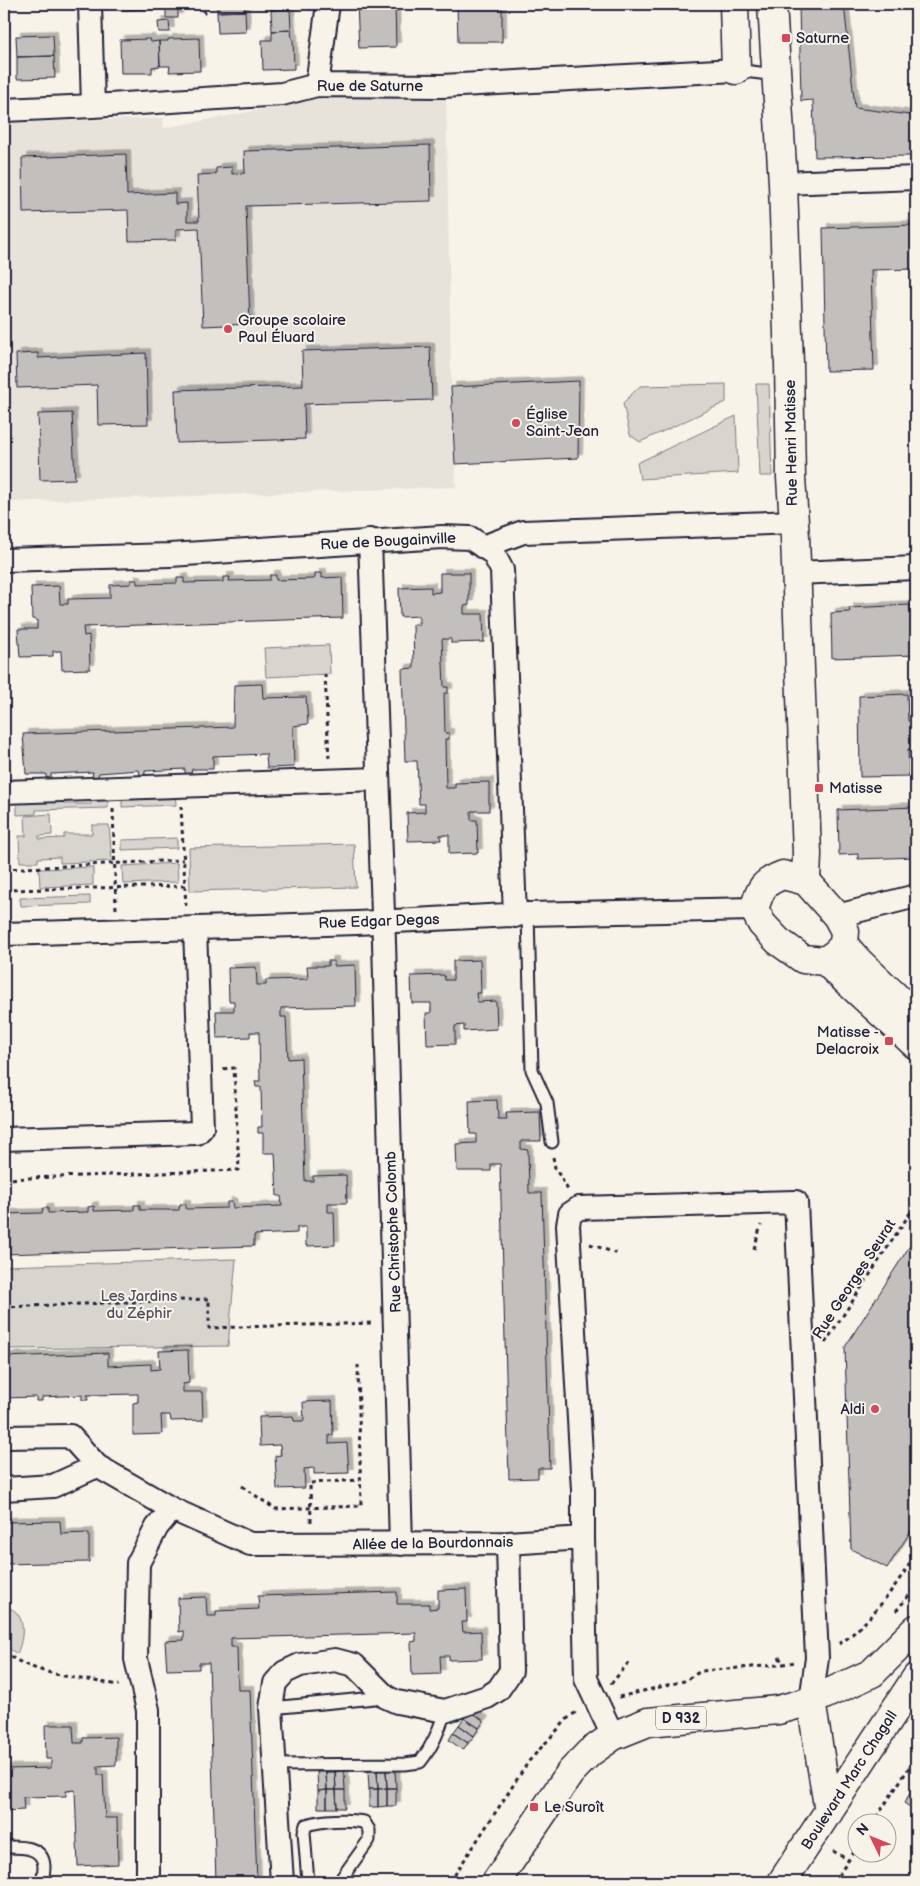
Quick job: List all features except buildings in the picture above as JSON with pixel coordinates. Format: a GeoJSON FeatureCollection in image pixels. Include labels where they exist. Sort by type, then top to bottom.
{"type":"FeatureCollection","features":[{"type":"Feature","properties":{"kind":"street"},"geometry":{"type":"LineString","coordinates":[[90,4],[93,106]]}},
{"type":"Feature","properties":{"kind":"street"},"geometry":{"type":"LineString","coordinates":[[317,85],[328,4]]}},
{"type":"Feature","properties":{"kind":"street"},"geometry":{"type":"LineString","coordinates":[[734,4],[736,70]]}},
{"type":"Feature","properties":{"kind":"street","name":"Rue Henri Matisse"},"geometry":{"type":"LineString","coordinates":[[772,4],[783,183],[791,478],[807,854],[806,882]]}},
{"type":"Feature","properties":{"kind":"street","name":"Rue de Saturne"},"geometry":{"type":"LineString","coordinates":[[4,110],[282,94],[317,85],[442,86],[736,70]]}},
{"type":"Feature","properties":{"kind":"street"},"geometry":{"type":"LineString","coordinates":[[783,183],[916,178]]}},
{"type":"Feature","properties":{"kind":"street"},"geometry":{"type":"LineString","coordinates":[[484,547],[522,532],[794,522]]}},
{"type":"Feature","properties":{"kind":"street","name":"Rue de Bougainville"},"geometry":{"type":"LineString","coordinates":[[4,560],[170,555],[370,540],[442,537],[470,538],[492,552],[502,570],[522,915]]}},
{"type":"Feature","properties":{"kind":"street","name":"Rue Christophe Colomb"},"geometry":{"type":"LineString","coordinates":[[370,540],[384,920],[401,1544]]}},
{"type":"Feature","properties":{"kind":"street"},"geometry":{"type":"LineString","coordinates":[[796,573],[916,568]]}},
{"type":"Feature","properties":{"kind":"street"},"geometry":{"type":"LineString","coordinates":[[4,792],[378,779]]}},
{"type":"Feature","properties":{"kind":"street"},"geometry":{"type":"LineString","coordinates":[[834,953],[844,931],[837,916],[806,882],[783,875],[768,881],[759,894],[754,909],[762,924],[772,935],[803,959],[834,953],[858,961],[916,1016]]}},
{"type":"Feature","properties":{"kind":"street"},"geometry":{"type":"LineString","coordinates":[[837,916],[916,896]]}},
{"type":"Feature","properties":{"kind":"street","name":"Rue Edgar Degas"},"geometry":{"type":"LineString","coordinates":[[5,934],[357,923],[384,920],[522,915],[754,909]]}},
{"type":"Feature","properties":{"kind":"street"},"geometry":{"type":"LineString","coordinates":[[4,1139],[197,1132],[202,1128],[191,928]]}},
{"type":"Feature","properties":{"kind":"street"},"geometry":{"type":"LineString","coordinates":[[834,953],[916,1045]]}},
{"type":"Feature","properties":{"kind":"street"},"geometry":{"type":"LineString","coordinates":[[613,1736],[586,1679],[583,1490],[568,1225],[570,1214],[580,1208],[796,1202],[817,1658],[811,1701],[829,1812]]}},
{"type":"Feature","properties":{"kind":"street","name":"Allée de la Bourdonnais"},"geometry":{"type":"LineString","coordinates":[[4,1437],[70,1436],[97,1466],[172,1509],[250,1544],[508,1543],[583,1538]]}},
{"type":"Feature","properties":{"kind":"street"},"geometry":{"type":"LineString","coordinates":[[4,1489],[53,1486],[97,1466]]}},
{"type":"Feature","properties":{"kind":"street"},"geometry":{"type":"LineString","coordinates":[[144,1882],[148,1877],[148,1710],[136,1660],[138,1563],[156,1527],[172,1509]]}},
{"type":"Feature","properties":{"kind":"street"},"geometry":{"type":"LineString","coordinates":[[282,1882],[271,1708],[275,1683],[284,1672],[300,1665],[335,1660],[354,1665],[386,1696],[397,1702],[445,1711],[487,1697],[498,1690],[512,1671],[508,1543]]}},
{"type":"Feature","properties":{"kind":"street","name":"D 932"},"geometry":{"type":"LineString","coordinates":[[496,1882],[570,1773],[588,1753],[613,1736],[648,1722],[778,1710],[811,1701],[872,1673],[916,1630]]}},
{"type":"Feature","properties":{"kind":"street","name":"Boulevard Marc Chagall"},"geometry":{"type":"LineString","coordinates":[[782,1882],[916,1678]]}},
{"type":"Feature","properties":{"kind":"lane"},"geometry":{"type":"LineString","coordinates":[[736,70],[776,75]]}},
{"type":"Feature","properties":{"kind":"lane"},"geometry":{"type":"LineString","coordinates":[[522,915],[532,1070],[547,1103],[552,1142]]}},
{"type":"Feature","properties":{"kind":"lane"},"geometry":{"type":"LineString","coordinates":[[271,1708],[386,1696]]}},
{"type":"Feature","properties":{"kind":"lane"},"geometry":{"type":"LineString","coordinates":[[274,1765],[405,1764],[420,1762],[429,1751],[438,1733],[445,1711]]}},
{"type":"Feature","properties":{"kind":"lane"},"geometry":{"type":"LineString","coordinates":[[308,1882],[304,1832],[306,1825],[315,1822],[356,1820],[364,1822],[369,1830],[369,1840],[339,1882]]}},
{"type":"Feature","properties":{"kind":"lane"},"geometry":{"type":"LineString","coordinates":[[4,1847],[25,1847],[39,1854],[44,1865],[42,1882]]}},
{"type":"Feature","properties":{"kind":"path"},"geometry":{"type":"LineString","coordinates":[[199,4],[207,16]]}},
{"type":"Feature","properties":{"kind":"path"},"geometry":{"type":"LineString","coordinates":[[325,674],[330,780]]}},
{"type":"Feature","properties":{"kind":"path"},"geometry":{"type":"LineString","coordinates":[[4,716],[5,934]]}},
{"type":"Feature","properties":{"kind":"path"},"geometry":{"type":"LineString","coordinates":[[180,786],[185,886],[191,928]]}},
{"type":"Feature","properties":{"kind":"path"},"geometry":{"type":"LineString","coordinates":[[112,788],[117,931]]}},
{"type":"Feature","properties":{"kind":"path"},"geometry":{"type":"LineString","coordinates":[[5,869],[183,860]]}},
{"type":"Feature","properties":{"kind":"path"},"geometry":{"type":"LineString","coordinates":[[5,890],[185,886]]}},
{"type":"Feature","properties":{"kind":"path"},"geometry":{"type":"LineString","coordinates":[[552,1142],[555,1168],[580,1208]]}},
{"type":"Feature","properties":{"kind":"path","name":"Rue Georges Seurat"},"geometry":{"type":"LineString","coordinates":[[803,1359],[820,1351],[916,1204]]}},
{"type":"Feature","properties":{"kind":"path"},"geometry":{"type":"LineString","coordinates":[[569,1245],[589,1243],[618,1254]]}},
{"type":"Feature","properties":{"kind":"path"},"geometry":{"type":"LineString","coordinates":[[4,1307],[209,1299],[210,1328],[395,1322]]}},
{"type":"Feature","properties":{"kind":"path"},"geometry":{"type":"LineString","coordinates":[[242,1486],[275,1509],[361,1506],[358,1365]]}},
{"type":"Feature","properties":{"kind":"path"},"geometry":{"type":"LineString","coordinates":[[311,1544],[310,1483],[360,1480]]}},
{"type":"Feature","properties":{"kind":"path"},"geometry":{"type":"LineString","coordinates":[[4,1652],[16,1661],[34,1669],[142,1689]]}},
{"type":"Feature","properties":{"kind":"path"},"geometry":{"type":"LineString","coordinates":[[779,1657],[784,1664]]}},
{"type":"Feature","properties":{"kind":"path"},"geometry":{"type":"LineString","coordinates":[[878,1814],[916,1756]]}},
{"type":"Feature","properties":{"kind":"path"},"geometry":{"type":"LineString","coordinates":[[833,1851],[848,1860],[834,1882]]}},
{"type":"Feature","properties":{"kind":"shaded area","name":"Groupe scolaire Paul Éluard"},"geometry":{"type":"Polygon","coordinates":[[[446,87],[451,372],[456,487],[11,502],[4,287],[4,127],[7,123],[164,118],[163,128],[366,90],[446,87]]]}},
{"type":"Feature","properties":{"kind":"green space"},"geometry":{"type":"Polygon","coordinates":[[[726,384],[726,402],[640,442],[630,435],[623,403],[640,386],[726,384]]]}},
{"type":"Feature","properties":{"kind":"green space"},"geometry":{"type":"Polygon","coordinates":[[[756,384],[769,384],[772,476],[760,476],[756,384]]]}},
{"type":"Feature","properties":{"kind":"green space"},"geometry":{"type":"Polygon","coordinates":[[[736,416],[738,473],[640,479],[637,463],[736,416]]]}},
{"type":"Feature","properties":{"kind":"green space"},"geometry":{"type":"Polygon","coordinates":[[[329,645],[330,674],[266,677],[264,648],[329,645]]]}},
{"type":"Feature","properties":{"kind":"green space"},"geometry":{"type":"Polygon","coordinates":[[[175,792],[176,805],[122,807],[122,794],[175,792]]]}},
{"type":"Feature","properties":{"kind":"green space"},"geometry":{"type":"Polygon","coordinates":[[[108,794],[108,808],[36,810],[36,814],[17,815],[17,797],[64,796],[64,804],[91,804],[91,795],[108,794]]]}},
{"type":"Feature","properties":{"kind":"green space"},"geometry":{"type":"Polygon","coordinates":[[[51,814],[52,835],[39,836],[39,839],[64,838],[64,834],[92,834],[92,825],[109,825],[112,861],[60,863],[60,857],[38,858],[38,862],[20,862],[19,836],[26,836],[25,816],[51,814]]]}},
{"type":"Feature","properties":{"kind":"green space"},"geometry":{"type":"Polygon","coordinates":[[[177,838],[177,848],[122,850],[122,840],[177,838]]]}},
{"type":"Feature","properties":{"kind":"green space"},"geometry":{"type":"Polygon","coordinates":[[[354,844],[356,887],[190,891],[189,848],[354,844]]]}},
{"type":"Feature","properties":{"kind":"green space"},"geometry":{"type":"Polygon","coordinates":[[[177,863],[178,882],[123,884],[122,866],[177,863]]]}},
{"type":"Feature","properties":{"kind":"green space"},"geometry":{"type":"Polygon","coordinates":[[[93,867],[93,885],[40,887],[39,869],[93,867]]]}},
{"type":"Feature","properties":{"kind":"green space"},"geometry":{"type":"Polygon","coordinates":[[[90,896],[90,904],[21,906],[20,898],[90,896]]]}},
{"type":"Feature","properties":{"kind":"green space","name":"Les Jardins du Zéphir"},"geometry":{"type":"Polygon","coordinates":[[[236,1259],[228,1346],[4,1349],[4,1266],[236,1259]]]}},
{"type":"Feature","properties":{"kind":"green space"},"geometry":{"type":"Polygon","coordinates":[[[4,1607],[12,1609],[21,1619],[22,1633],[17,1654],[4,1645],[4,1607]]]}},
{"type":"Feature","properties":{"kind":"place","name":"Saturne"},"geometry":{"type":"Point","coordinates":[786,38]}},
{"type":"Feature","properties":{"kind":"place","name":"Groupe scolaire Paul Éluard"},"geometry":{"type":"Point","coordinates":[228,329]}},
{"type":"Feature","properties":{"kind":"place","name":"Église Saint-Jean"},"geometry":{"type":"Point","coordinates":[516,423]}},
{"type":"Feature","properties":{"kind":"place","name":"Matisse"},"geometry":{"type":"Point","coordinates":[819,788]}},
{"type":"Feature","properties":{"kind":"place","name":"Matisse - Delacroix"},"geometry":{"type":"Point","coordinates":[889,1041]}},
{"type":"Feature","properties":{"kind":"place","name":"Aldi"},"geometry":{"type":"Point","coordinates":[875,1409]}},
{"type":"Feature","properties":{"kind":"place","name":"Le Suroît"},"geometry":{"type":"Point","coordinates":[534,1807]}}]}
